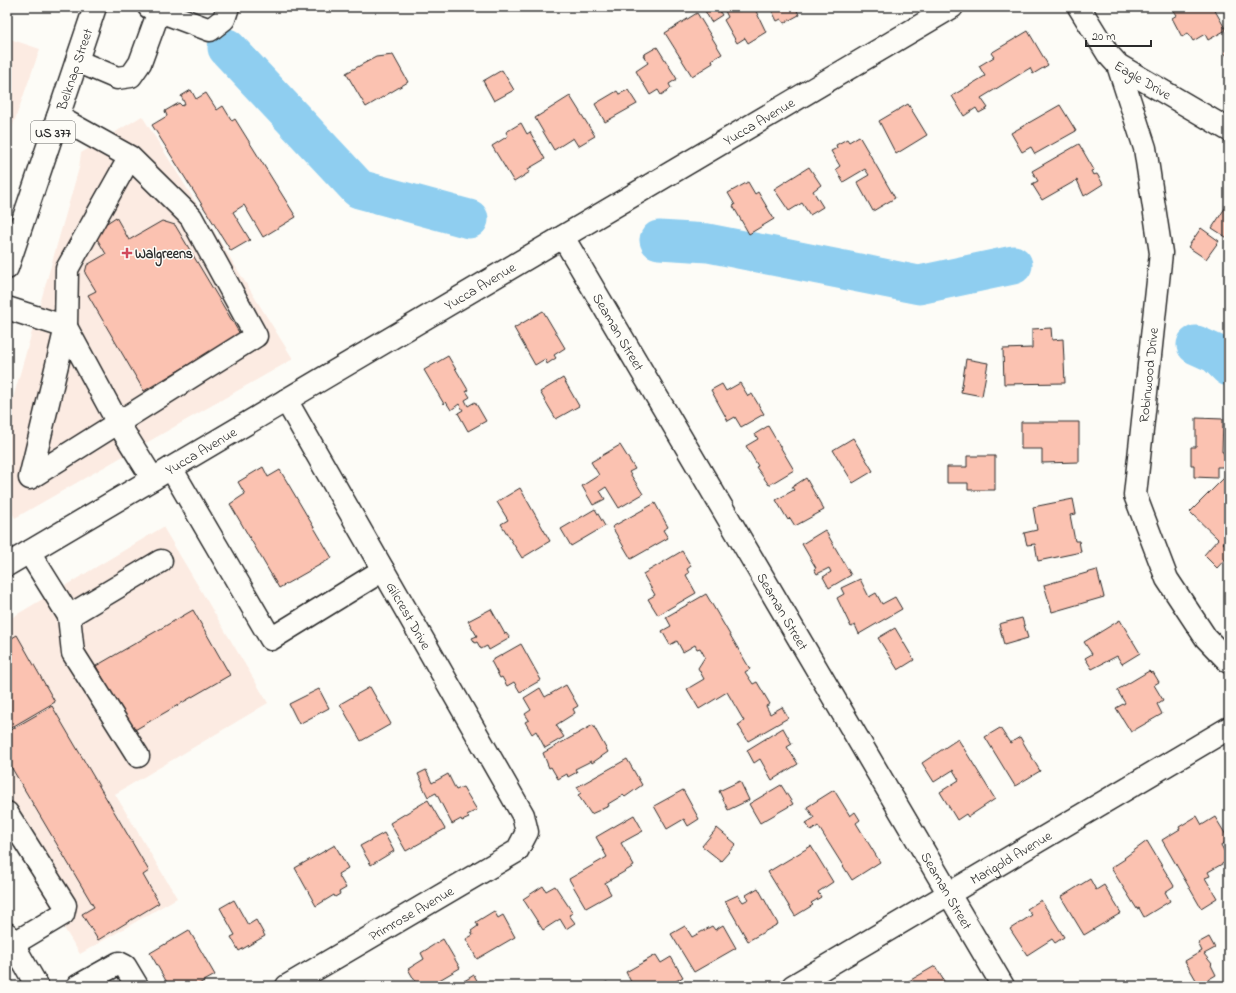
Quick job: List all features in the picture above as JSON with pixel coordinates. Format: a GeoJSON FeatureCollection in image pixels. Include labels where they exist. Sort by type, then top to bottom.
{"type":"FeatureCollection","features":[{"type":"Feature","properties":{"kind":"street","name":"Belknap Street"},"geometry":{"type":"LineString","coordinates":[[8,260],[95,7]]}},
{"type":"Feature","properties":{"kind":"street"},"geometry":{"type":"LineString","coordinates":[[77,61],[116,78],[131,76],[140,63],[154,9],[210,30],[224,19],[228,7]]}},
{"type":"Feature","properties":{"kind":"street","name":"Yucca Avenue"},"geometry":{"type":"LineString","coordinates":[[7,565],[952,7]]}},
{"type":"Feature","properties":{"kind":"street","name":"Eagle Drive"},"geometry":{"type":"LineString","coordinates":[[1079,7],[1108,54],[1118,65],[1229,130]]}},
{"type":"Feature","properties":{"kind":"street","name":"Robinwood Drive"},"geometry":{"type":"LineString","coordinates":[[1118,65],[1145,148],[1161,253],[1135,495],[1167,579],[1206,638],[1229,662]]}},
{"type":"Feature","properties":{"kind":"street"},"geometry":{"type":"LineString","coordinates":[[58,117],[130,157],[191,217],[256,336],[30,478],[66,327],[67,269],[130,157]]}},
{"type":"Feature","properties":{"kind":"street","name":"Seaman Street"},"geometry":{"type":"LineString","coordinates":[[563,236],[1003,986]]}},
{"type":"Feature","properties":{"kind":"street"},"geometry":{"type":"LineString","coordinates":[[7,308],[66,327],[118,423],[153,479]]}},
{"type":"Feature","properties":{"kind":"street","name":"Gilcrest Drive"},"geometry":{"type":"LineString","coordinates":[[286,400],[523,815],[527,832]]}},
{"type":"Feature","properties":{"kind":"street"},"geometry":{"type":"LineString","coordinates":[[171,468],[271,640],[383,570]]}},
{"type":"Feature","properties":{"kind":"street"},"geometry":{"type":"LineString","coordinates":[[29,552],[69,616],[73,653],[138,756]]}},
{"type":"Feature","properties":{"kind":"street"},"geometry":{"type":"LineString","coordinates":[[69,616],[161,561]]}},
{"type":"Feature","properties":{"kind":"street","name":"Marigold Avenue"},"geometry":{"type":"LineString","coordinates":[[793,986],[1229,728]]}},
{"type":"Feature","properties":{"kind":"street"},"geometry":{"type":"LineString","coordinates":[[7,813],[64,905],[63,914],[10,939],[37,986]]}},
{"type":"Feature","properties":{"kind":"street","name":"Primrose Avenue"},"geometry":{"type":"LineString","coordinates":[[287,986],[517,851],[527,832]]}},
{"type":"Feature","properties":{"kind":"street"},"geometry":{"type":"LineString","coordinates":[[78,986],[119,963],[125,966],[137,986]]}},
{"type":"Feature","properties":{"kind":"shaded area"},"geometry":{"type":"Polygon","coordinates":[[[7,38],[40,49],[7,142],[7,38]]]}},
{"type":"Feature","properties":{"kind":"shaded area"},"geometry":{"type":"Polygon","coordinates":[[[142,116],[293,359],[15,518],[7,505],[7,419],[79,168],[81,153],[142,116]]]}},
{"type":"Feature","properties":{"kind":"shaded area"},"geometry":{"type":"Polygon","coordinates":[[[163,527],[268,703],[115,794],[177,898],[80,954],[7,836],[7,613],[11,618],[163,527]]]}},
{"type":"Feature","properties":{"kind":"building"},"geometry":{"type":"Polygon","coordinates":[[[703,7],[717,7],[722,15],[711,22],[703,7]]]}},
{"type":"Feature","properties":{"kind":"building"},"geometry":{"type":"Polygon","coordinates":[[[723,7],[737,7],[739,11],[747,7],[754,7],[766,32],[748,43],[745,38],[737,43],[724,20],[728,17],[723,7]]]}},
{"type":"Feature","properties":{"kind":"building"},"geometry":{"type":"Polygon","coordinates":[[[770,7],[803,7],[797,10],[799,15],[784,23],[781,19],[777,21],[770,7]]]}},
{"type":"Feature","properties":{"kind":"building"},"geometry":{"type":"Polygon","coordinates":[[[1213,7],[1226,30],[1208,40],[1205,34],[1193,41],[1188,33],[1182,37],[1172,18],[1177,15],[1172,8],[1213,7]]]}},
{"type":"Feature","properties":{"kind":"building"},"geometry":{"type":"Polygon","coordinates":[[[697,13],[722,54],[712,60],[713,63],[692,76],[665,33],[697,13]]]}},
{"type":"Feature","properties":{"kind":"building"},"geometry":{"type":"Polygon","coordinates":[[[1028,31],[1048,65],[1033,74],[1030,68],[981,98],[988,108],[979,113],[976,108],[964,116],[952,96],[985,76],[979,66],[994,57],[991,53],[1028,31]]]}},
{"type":"Feature","properties":{"kind":"building"},"geometry":{"type":"Polygon","coordinates":[[[657,47],[677,79],[669,84],[671,88],[661,95],[658,90],[650,95],[636,71],[648,63],[643,55],[657,47]]]}},
{"type":"Feature","properties":{"kind":"building"},"geometry":{"type":"Polygon","coordinates":[[[1229,49],[1229,59],[1224,52],[1229,49]]]}},
{"type":"Feature","properties":{"kind":"building"},"geometry":{"type":"Polygon","coordinates":[[[393,55],[408,82],[366,107],[346,73],[376,57],[393,55]]]}},
{"type":"Feature","properties":{"kind":"building"},"geometry":{"type":"Polygon","coordinates":[[[502,70],[514,90],[494,101],[483,81],[502,70]]]}},
{"type":"Feature","properties":{"kind":"building"},"geometry":{"type":"Polygon","coordinates":[[[191,90],[196,99],[206,93],[217,110],[223,106],[232,121],[235,119],[296,217],[263,237],[244,205],[233,212],[250,240],[231,251],[152,125],[167,116],[165,111],[179,103],[182,106],[185,104],[181,96],[191,90]]]}},
{"type":"Feature","properties":{"kind":"building"},"geometry":{"type":"Polygon","coordinates":[[[628,90],[637,104],[605,122],[595,104],[617,91],[619,94],[628,90]]]}},
{"type":"Feature","properties":{"kind":"building"},"geometry":{"type":"Polygon","coordinates":[[[570,96],[595,136],[578,146],[573,138],[554,150],[535,118],[570,96]]]}},
{"type":"Feature","properties":{"kind":"building"},"geometry":{"type":"Polygon","coordinates":[[[908,104],[927,135],[896,154],[879,121],[908,104]]]}},
{"type":"Feature","properties":{"kind":"building"},"geometry":{"type":"Polygon","coordinates":[[[1060,105],[1076,131],[1035,154],[1031,147],[1022,152],[1011,133],[1060,105]]]}},
{"type":"Feature","properties":{"kind":"building"},"geometry":{"type":"Polygon","coordinates":[[[521,123],[527,134],[530,132],[545,159],[528,169],[530,172],[514,182],[492,146],[508,136],[506,132],[521,123]]]}},
{"type":"Feature","properties":{"kind":"building"},"geometry":{"type":"Polygon","coordinates":[[[859,136],[895,198],[873,211],[857,182],[869,175],[865,169],[843,182],[836,169],[840,166],[831,151],[837,148],[836,145],[847,139],[849,142],[859,136]]]}},
{"type":"Feature","properties":{"kind":"building"},"geometry":{"type":"Polygon","coordinates":[[[1079,144],[1094,170],[1091,171],[1093,175],[1097,174],[1103,184],[1084,196],[1077,180],[1042,200],[1032,184],[1038,181],[1032,171],[1079,144]]]}},
{"type":"Feature","properties":{"kind":"building"},"geometry":{"type":"Polygon","coordinates":[[[809,167],[821,185],[813,191],[823,207],[810,215],[802,203],[789,211],[774,189],[809,167]]]}},
{"type":"Feature","properties":{"kind":"building"},"geometry":{"type":"Polygon","coordinates":[[[748,182],[755,194],[758,192],[774,219],[749,234],[733,206],[735,205],[728,193],[748,182]]]}},
{"type":"Feature","properties":{"kind":"building"},"geometry":{"type":"Polygon","coordinates":[[[1229,202],[1229,239],[1212,228],[1229,202]]]}},
{"type":"Feature","properties":{"kind":"building","name":"Walgreens"},"geometry":{"type":"Polygon","coordinates":[[[116,217],[129,240],[162,221],[175,225],[240,334],[144,391],[88,295],[96,291],[85,273],[87,265],[106,254],[93,232],[116,217]]]}},
{"type":"Feature","properties":{"kind":"building"},"geometry":{"type":"Polygon","coordinates":[[[1201,228],[1219,241],[1206,259],[1188,247],[1201,228]]]}},
{"type":"Feature","properties":{"kind":"building"},"geometry":{"type":"Polygon","coordinates":[[[543,311],[565,348],[554,355],[556,358],[547,364],[545,359],[535,365],[514,328],[543,311]]]}},
{"type":"Feature","properties":{"kind":"building"},"geometry":{"type":"Polygon","coordinates":[[[1051,328],[1052,340],[1063,339],[1065,383],[1004,384],[1003,349],[1032,348],[1032,329],[1051,328]]]}},
{"type":"Feature","properties":{"kind":"building"},"geometry":{"type":"Polygon","coordinates":[[[448,356],[468,390],[466,391],[470,397],[465,400],[468,406],[475,402],[486,421],[468,431],[458,413],[463,410],[459,404],[451,410],[446,402],[444,404],[424,370],[448,356]]]}},
{"type":"Feature","properties":{"kind":"building"},"geometry":{"type":"Polygon","coordinates":[[[966,359],[988,363],[982,396],[961,392],[966,359]]]}},
{"type":"Feature","properties":{"kind":"building"},"geometry":{"type":"Polygon","coordinates":[[[563,378],[579,406],[556,419],[540,392],[563,378]]]}},
{"type":"Feature","properties":{"kind":"building"},"geometry":{"type":"Polygon","coordinates":[[[740,383],[748,396],[752,394],[764,414],[741,427],[735,417],[728,421],[711,390],[722,384],[726,391],[740,383]]]}},
{"type":"Feature","properties":{"kind":"building"},"geometry":{"type":"Polygon","coordinates":[[[1196,418],[1223,419],[1222,452],[1224,452],[1224,455],[1228,455],[1228,467],[1217,467],[1217,478],[1194,477],[1194,465],[1191,465],[1191,447],[1196,447],[1196,418]]]}},
{"type":"Feature","properties":{"kind":"building"},"geometry":{"type":"Polygon","coordinates":[[[1021,422],[1079,422],[1079,462],[1042,463],[1042,449],[1021,449],[1021,422]]]}},
{"type":"Feature","properties":{"kind":"building"},"geometry":{"type":"Polygon","coordinates":[[[768,426],[794,470],[769,485],[756,467],[758,466],[746,446],[758,439],[755,434],[768,426]]]}},
{"type":"Feature","properties":{"kind":"building"},"geometry":{"type":"Polygon","coordinates":[[[853,438],[873,471],[853,483],[833,450],[853,438]]]}},
{"type":"Feature","properties":{"kind":"building"},"geometry":{"type":"Polygon","coordinates":[[[620,445],[635,469],[629,472],[643,494],[619,508],[606,487],[600,491],[605,499],[593,505],[582,486],[599,475],[591,462],[620,445]]]}},
{"type":"Feature","properties":{"kind":"building"},"geometry":{"type":"Polygon","coordinates":[[[967,456],[995,456],[995,490],[968,490],[968,483],[947,483],[947,467],[967,467],[967,456]]]}},
{"type":"Feature","properties":{"kind":"building"},"geometry":{"type":"Polygon","coordinates":[[[263,467],[268,477],[280,470],[332,558],[279,588],[230,504],[245,494],[238,482],[263,467]]]}},
{"type":"Feature","properties":{"kind":"building"},"geometry":{"type":"Polygon","coordinates":[[[806,478],[824,510],[795,526],[790,518],[788,520],[776,500],[794,490],[792,487],[806,478]]]}},
{"type":"Feature","properties":{"kind":"building"},"geometry":{"type":"Polygon","coordinates":[[[1224,478],[1229,483],[1229,537],[1223,543],[1229,549],[1229,555],[1217,568],[1204,555],[1218,539],[1190,512],[1224,478]]]}},
{"type":"Feature","properties":{"kind":"building"},"geometry":{"type":"Polygon","coordinates":[[[520,488],[550,541],[522,558],[501,524],[508,520],[497,502],[520,488]]]}},
{"type":"Feature","properties":{"kind":"building"},"geometry":{"type":"Polygon","coordinates":[[[1073,499],[1076,514],[1070,515],[1075,541],[1079,541],[1081,552],[1038,561],[1035,544],[1027,545],[1024,533],[1037,530],[1033,507],[1073,499]]]}},
{"type":"Feature","properties":{"kind":"building"},"geometry":{"type":"Polygon","coordinates":[[[655,503],[668,527],[663,530],[668,538],[631,559],[612,527],[655,503]]]}},
{"type":"Feature","properties":{"kind":"building"},"geometry":{"type":"Polygon","coordinates":[[[595,509],[605,526],[571,546],[561,529],[595,509]]]}},
{"type":"Feature","properties":{"kind":"building"},"geometry":{"type":"Polygon","coordinates":[[[825,530],[851,575],[829,588],[823,577],[831,572],[829,568],[817,574],[814,569],[816,568],[802,544],[825,530]]]}},
{"type":"Feature","properties":{"kind":"building"},"geometry":{"type":"Polygon","coordinates":[[[682,551],[691,566],[687,569],[689,573],[686,575],[696,593],[658,615],[648,599],[655,595],[643,574],[682,551]]]}},
{"type":"Feature","properties":{"kind":"building"},"geometry":{"type":"Polygon","coordinates":[[[1097,570],[1104,597],[1052,612],[1044,585],[1097,570]]]}},
{"type":"Feature","properties":{"kind":"building"},"geometry":{"type":"Polygon","coordinates":[[[860,579],[869,597],[876,593],[882,604],[895,597],[902,609],[859,634],[855,625],[851,627],[837,598],[844,594],[841,588],[860,579]]]}},
{"type":"Feature","properties":{"kind":"building"},"geometry":{"type":"Polygon","coordinates":[[[706,594],[750,669],[745,672],[753,684],[757,682],[770,704],[766,706],[770,714],[782,707],[788,718],[748,741],[738,725],[744,721],[727,692],[699,709],[687,689],[704,679],[698,668],[705,657],[700,648],[697,649],[695,645],[683,652],[677,641],[670,645],[662,631],[671,626],[666,617],[706,594]]]}},
{"type":"Feature","properties":{"kind":"building"},"geometry":{"type":"Polygon","coordinates":[[[491,609],[505,634],[506,633],[510,638],[489,650],[487,646],[481,649],[477,642],[475,643],[472,638],[477,636],[468,621],[491,609]]]}},
{"type":"Feature","properties":{"kind":"building"},"geometry":{"type":"Polygon","coordinates":[[[193,610],[230,675],[133,731],[96,666],[193,610]]]}},
{"type":"Feature","properties":{"kind":"building"},"geometry":{"type":"Polygon","coordinates":[[[1022,618],[1028,638],[1004,645],[999,624],[1022,618]]]}},
{"type":"Feature","properties":{"kind":"building"},"geometry":{"type":"Polygon","coordinates":[[[1120,620],[1140,653],[1122,664],[1117,656],[1092,669],[1085,658],[1092,654],[1084,642],[1120,620]]]}},
{"type":"Feature","properties":{"kind":"building"},"geometry":{"type":"Polygon","coordinates":[[[895,628],[914,660],[898,670],[878,638],[895,628]]]}},
{"type":"Feature","properties":{"kind":"building"},"geometry":{"type":"Polygon","coordinates":[[[17,635],[55,702],[7,730],[7,641],[17,635]]]}},
{"type":"Feature","properties":{"kind":"building"},"geometry":{"type":"Polygon","coordinates":[[[521,644],[541,680],[520,692],[514,682],[507,686],[502,677],[500,678],[491,661],[521,644]]]}},
{"type":"Feature","properties":{"kind":"building"},"geometry":{"type":"Polygon","coordinates":[[[1149,671],[1151,673],[1153,672],[1159,682],[1154,685],[1163,700],[1157,704],[1162,714],[1131,732],[1116,708],[1125,703],[1117,690],[1149,671]]]}},
{"type":"Feature","properties":{"kind":"building"},"geometry":{"type":"Polygon","coordinates":[[[566,685],[578,706],[573,709],[575,713],[556,725],[564,737],[545,748],[536,731],[532,734],[525,722],[529,720],[525,714],[531,710],[524,698],[540,688],[545,697],[566,685]]]}},
{"type":"Feature","properties":{"kind":"building"},"geometry":{"type":"Polygon","coordinates":[[[370,687],[391,724],[361,741],[340,704],[370,687]]]}},
{"type":"Feature","properties":{"kind":"building"},"geometry":{"type":"Polygon","coordinates":[[[319,689],[329,708],[299,724],[289,704],[319,689]]]}},
{"type":"Feature","properties":{"kind":"building"},"geometry":{"type":"Polygon","coordinates":[[[52,706],[149,871],[143,875],[159,903],[98,940],[82,914],[94,907],[7,760],[7,732],[52,706]]]}},
{"type":"Feature","properties":{"kind":"building"},"geometry":{"type":"Polygon","coordinates":[[[593,725],[608,752],[592,763],[591,761],[575,769],[577,772],[568,777],[567,774],[558,779],[551,767],[549,768],[543,753],[593,725]]]}},
{"type":"Feature","properties":{"kind":"building"},"geometry":{"type":"Polygon","coordinates":[[[783,728],[792,744],[787,747],[798,764],[772,780],[760,759],[754,763],[747,750],[783,728]]]}},
{"type":"Feature","properties":{"kind":"building"},"geometry":{"type":"Polygon","coordinates":[[[1000,728],[1010,743],[1020,737],[1040,771],[1015,786],[985,737],[1000,728]]]}},
{"type":"Feature","properties":{"kind":"building"},"geometry":{"type":"Polygon","coordinates":[[[958,739],[995,799],[968,817],[966,814],[957,820],[940,792],[959,780],[953,770],[934,782],[922,763],[958,739]]]}},
{"type":"Feature","properties":{"kind":"building"},"geometry":{"type":"Polygon","coordinates":[[[627,759],[642,785],[625,797],[623,795],[608,804],[609,806],[591,814],[578,795],[581,793],[577,787],[627,759]]]}},
{"type":"Feature","properties":{"kind":"building"},"geometry":{"type":"Polygon","coordinates":[[[426,770],[432,783],[448,774],[456,790],[463,787],[477,810],[467,815],[469,818],[462,821],[461,819],[452,824],[436,793],[428,797],[422,785],[423,784],[418,774],[426,770]]]}},
{"type":"Feature","properties":{"kind":"building"},"geometry":{"type":"Polygon","coordinates":[[[740,781],[749,800],[728,810],[719,791],[740,781]]]}},
{"type":"Feature","properties":{"kind":"building"},"geometry":{"type":"Polygon","coordinates":[[[781,785],[793,804],[760,823],[749,804],[781,785]]]}},
{"type":"Feature","properties":{"kind":"building"},"geometry":{"type":"Polygon","coordinates":[[[683,790],[699,819],[688,826],[684,819],[667,829],[654,806],[683,790]]]}},
{"type":"Feature","properties":{"kind":"building"},"geometry":{"type":"Polygon","coordinates":[[[834,790],[850,816],[855,812],[860,820],[856,823],[880,862],[852,880],[818,826],[811,831],[806,823],[814,818],[807,807],[834,790]]]}},
{"type":"Feature","properties":{"kind":"building"},"geometry":{"type":"Polygon","coordinates":[[[428,800],[445,829],[406,851],[390,823],[428,800]]]}},
{"type":"Feature","properties":{"kind":"building"},"geometry":{"type":"Polygon","coordinates":[[[634,815],[643,831],[621,843],[634,866],[605,883],[611,894],[586,908],[569,879],[607,857],[596,837],[634,815]]]}},
{"type":"Feature","properties":{"kind":"building"},"geometry":{"type":"Polygon","coordinates":[[[1197,816],[1202,825],[1215,817],[1229,840],[1221,845],[1229,860],[1208,872],[1210,876],[1205,878],[1217,898],[1201,908],[1162,840],[1197,816]]]}},
{"type":"Feature","properties":{"kind":"building"},"geometry":{"type":"Polygon","coordinates":[[[717,828],[736,844],[721,861],[702,846],[717,828]]]}},
{"type":"Feature","properties":{"kind":"building"},"geometry":{"type":"Polygon","coordinates":[[[384,833],[394,851],[371,865],[360,846],[384,833]]]}},
{"type":"Feature","properties":{"kind":"building"},"geometry":{"type":"Polygon","coordinates":[[[1147,841],[1174,886],[1165,892],[1170,901],[1144,917],[1139,908],[1137,909],[1111,868],[1125,859],[1124,858],[1147,841]]]}},
{"type":"Feature","properties":{"kind":"building"},"geometry":{"type":"Polygon","coordinates":[[[335,845],[348,868],[338,874],[346,888],[339,892],[340,894],[335,897],[334,895],[316,906],[295,868],[335,845]]]}},
{"type":"Feature","properties":{"kind":"building"},"geometry":{"type":"Polygon","coordinates":[[[811,846],[833,882],[818,892],[821,897],[811,903],[813,905],[795,916],[768,872],[811,846]]]}},
{"type":"Feature","properties":{"kind":"building"},"geometry":{"type":"Polygon","coordinates":[[[1090,879],[1096,890],[1104,885],[1121,913],[1084,935],[1061,897],[1090,879]]]}},
{"type":"Feature","properties":{"kind":"building"},"geometry":{"type":"Polygon","coordinates":[[[543,886],[546,891],[555,886],[573,913],[569,915],[575,923],[566,929],[560,919],[543,930],[523,899],[543,886]]]}},
{"type":"Feature","properties":{"kind":"building"},"geometry":{"type":"Polygon","coordinates":[[[758,888],[778,924],[748,941],[725,901],[738,895],[743,902],[749,899],[746,895],[758,888]]]}},
{"type":"Feature","properties":{"kind":"building"},"geometry":{"type":"Polygon","coordinates":[[[234,900],[248,925],[256,920],[265,936],[239,951],[231,937],[235,935],[220,908],[234,900]]]}},
{"type":"Feature","properties":{"kind":"building"},"geometry":{"type":"Polygon","coordinates":[[[1041,900],[1064,937],[1055,943],[1052,939],[1027,955],[1010,929],[1032,915],[1027,909],[1041,900]]]}},
{"type":"Feature","properties":{"kind":"building"},"geometry":{"type":"Polygon","coordinates":[[[494,911],[498,918],[503,915],[515,937],[477,959],[466,939],[473,935],[471,931],[478,926],[476,922],[494,911]]]}},
{"type":"Feature","properties":{"kind":"building"},"geometry":{"type":"Polygon","coordinates":[[[723,925],[736,948],[694,972],[671,934],[685,926],[692,937],[712,926],[715,930],[723,925]]]}},
{"type":"Feature","properties":{"kind":"building"},"geometry":{"type":"Polygon","coordinates":[[[189,930],[215,975],[195,986],[169,986],[150,953],[189,930]]]}},
{"type":"Feature","properties":{"kind":"building"},"geometry":{"type":"Polygon","coordinates":[[[1209,937],[1215,948],[1204,954],[1212,964],[1211,965],[1216,975],[1199,985],[1185,961],[1202,951],[1198,943],[1209,937]]]}},
{"type":"Feature","properties":{"kind":"building"},"geometry":{"type":"Polygon","coordinates":[[[443,939],[460,968],[429,986],[427,982],[418,986],[408,969],[424,959],[421,953],[443,939]]]}},
{"type":"Feature","properties":{"kind":"building"},"geometry":{"type":"Polygon","coordinates":[[[656,955],[661,963],[671,957],[683,977],[668,986],[633,986],[626,972],[656,955]]]}},
{"type":"Feature","properties":{"kind":"building"},"geometry":{"type":"Polygon","coordinates":[[[935,966],[947,986],[902,986],[902,985],[935,966]]]}},
{"type":"Feature","properties":{"kind":"building"},"geometry":{"type":"Polygon","coordinates":[[[474,975],[480,986],[456,986],[474,975]]]}},
{"type":"Feature","properties":{"kind":"building"},"geometry":{"type":"Polygon","coordinates":[[[367,981],[370,986],[359,986],[367,981]]]}},
{"type":"Feature","properties":{"kind":"building"},"geometry":{"type":"Polygon","coordinates":[[[607,982],[609,986],[599,986],[607,982]]]}},
{"type":"Feature","properties":{"kind":"waterway"},"geometry":{"type":"LineString","coordinates":[[227,48],[359,189],[469,219]]}},
{"type":"Feature","properties":{"kind":"waterway"},"geometry":{"type":"LineString","coordinates":[[659,240],[708,243],[919,285],[1013,265]]}},
{"type":"Feature","properties":{"kind":"waterway"},"geometry":{"type":"LineString","coordinates":[[1196,345],[1216,354],[1229,367]]}},
{"type":"Feature","properties":{"kind":"place","name":"Walgreens"},"geometry":{"type":"Point","coordinates":[127,253]}}]}
